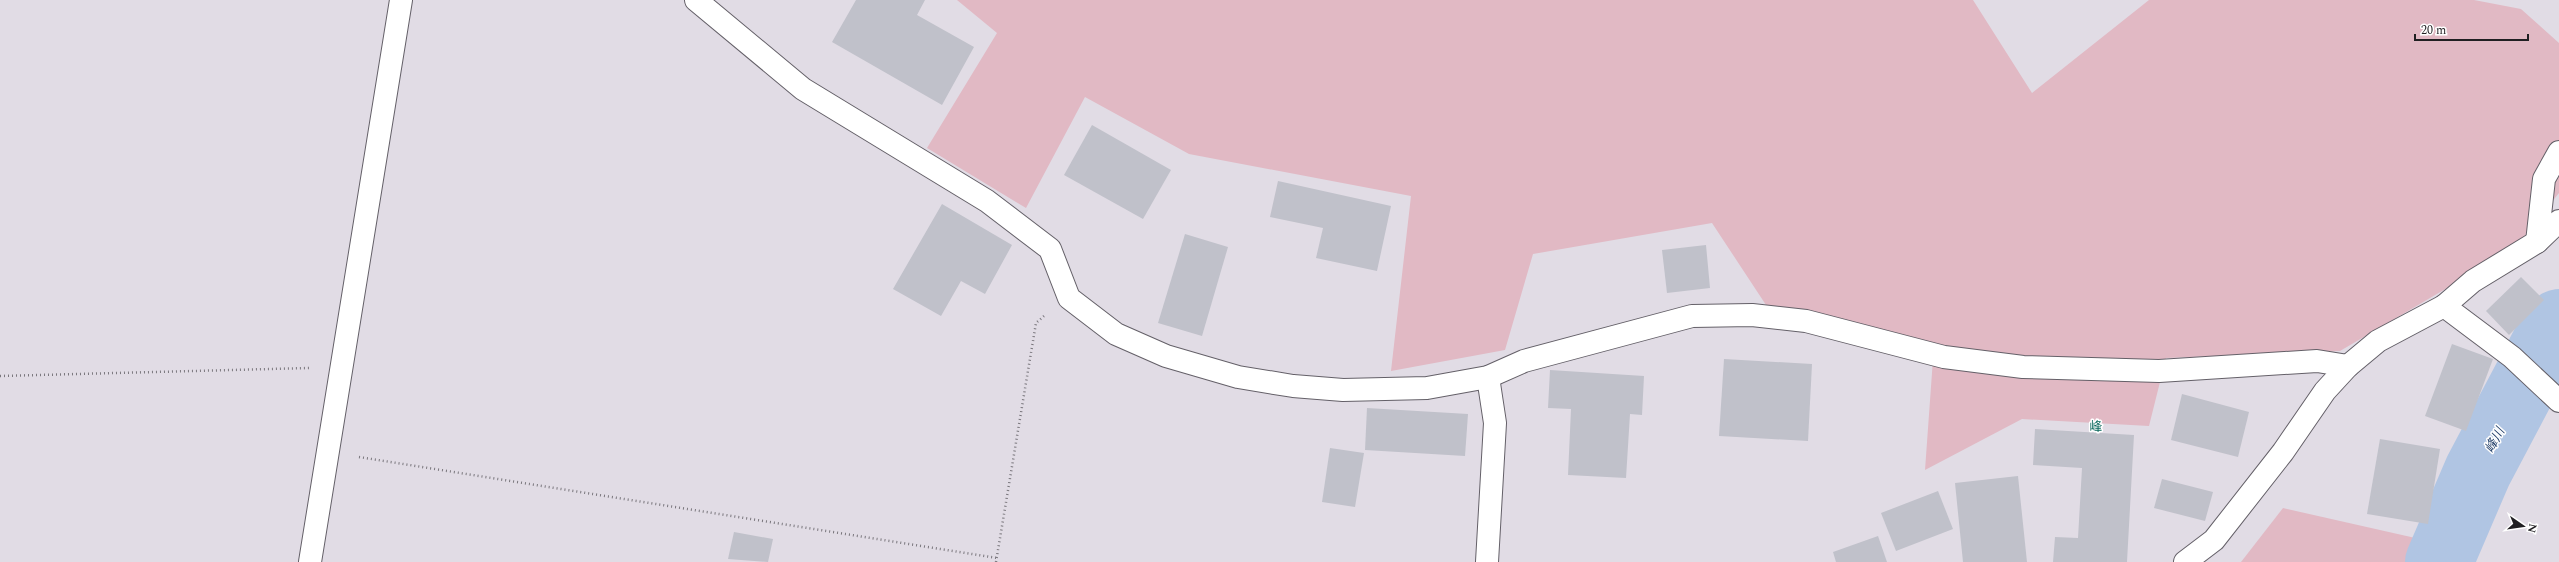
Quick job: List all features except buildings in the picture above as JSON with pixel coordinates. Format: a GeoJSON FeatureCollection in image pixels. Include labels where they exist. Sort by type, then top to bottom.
{"type":"FeatureCollection","features":[{"type":"Feature","properties":{"kind":"street"},"geometry":{"type":"LineString","coordinates":[[310,562],[401,0]]}},
{"type":"Feature","properties":{"kind":"street"},"geometry":{"type":"LineString","coordinates":[[696,0],[803,89],[987,201],[1050,249],[1068,298],[1116,334],[1166,356],[1238,377],[1293,386],[1343,390],[1427,388],[1488,377],[1524,361],[1692,316],[1752,315],[1806,321],[1944,356],[2023,367],[2159,371],[2317,361],[2348,366]]}},
{"type":"Feature","properties":{"kind":"street"},"geometry":{"type":"LineString","coordinates":[[2537,242],[2544,179],[2559,152]]}},
{"type":"Feature","properties":{"kind":"street"},"geometry":{"type":"LineString","coordinates":[[2185,562],[2214,540],[2284,452],[2325,391],[2348,366],[2378,341],[2444,306],[2473,281],[2537,242],[2559,221]]}},
{"type":"Feature","properties":{"kind":"street"},"geometry":{"type":"LineString","coordinates":[[2444,306],[2512,358],[2559,401]]}},
{"type":"Feature","properties":{"kind":"street"},"geometry":{"type":"LineString","coordinates":[[1487,562],[1495,423],[1488,377]]}},
{"type":"Feature","properties":{"kind":"path"},"geometry":{"type":"LineString","coordinates":[[328,452],[996,560],[1036,323],[1068,298]]}},
{"type":"Feature","properties":{"kind":"path"},"geometry":{"type":"LineString","coordinates":[[0,376],[342,368]]}},
{"type":"Feature","properties":{"kind":"shaded area"},"geometry":{"type":"Polygon","coordinates":[[[957,0],[1973,0],[2032,93],[2149,0],[2474,0],[2521,9],[2559,43],[2559,193],[2515,248],[2340,351],[2166,358],[2149,426],[2022,419],[1925,470],[1934,345],[1766,305],[1712,223],[1533,254],[1505,350],[1391,371],[1411,196],[1189,154],[1085,97],[1026,208],[927,148],[997,33],[957,0]]]}},
{"type":"Feature","properties":{"kind":"shaded area"},"geometry":{"type":"Polygon","coordinates":[[[2283,508],[2433,542],[2425,562],[2241,562],[2283,508]]]}},
{"type":"Feature","properties":{"kind":"waterway","name":"峰川"},"geometry":{"type":"LineString","coordinates":[[2439,562],[2478,471],[2551,333],[2559,323]]}},
{"type":"Feature","properties":{"kind":"district","name":"峰"},"geometry":{"type":"Point","coordinates":[2096,426]}}]}
